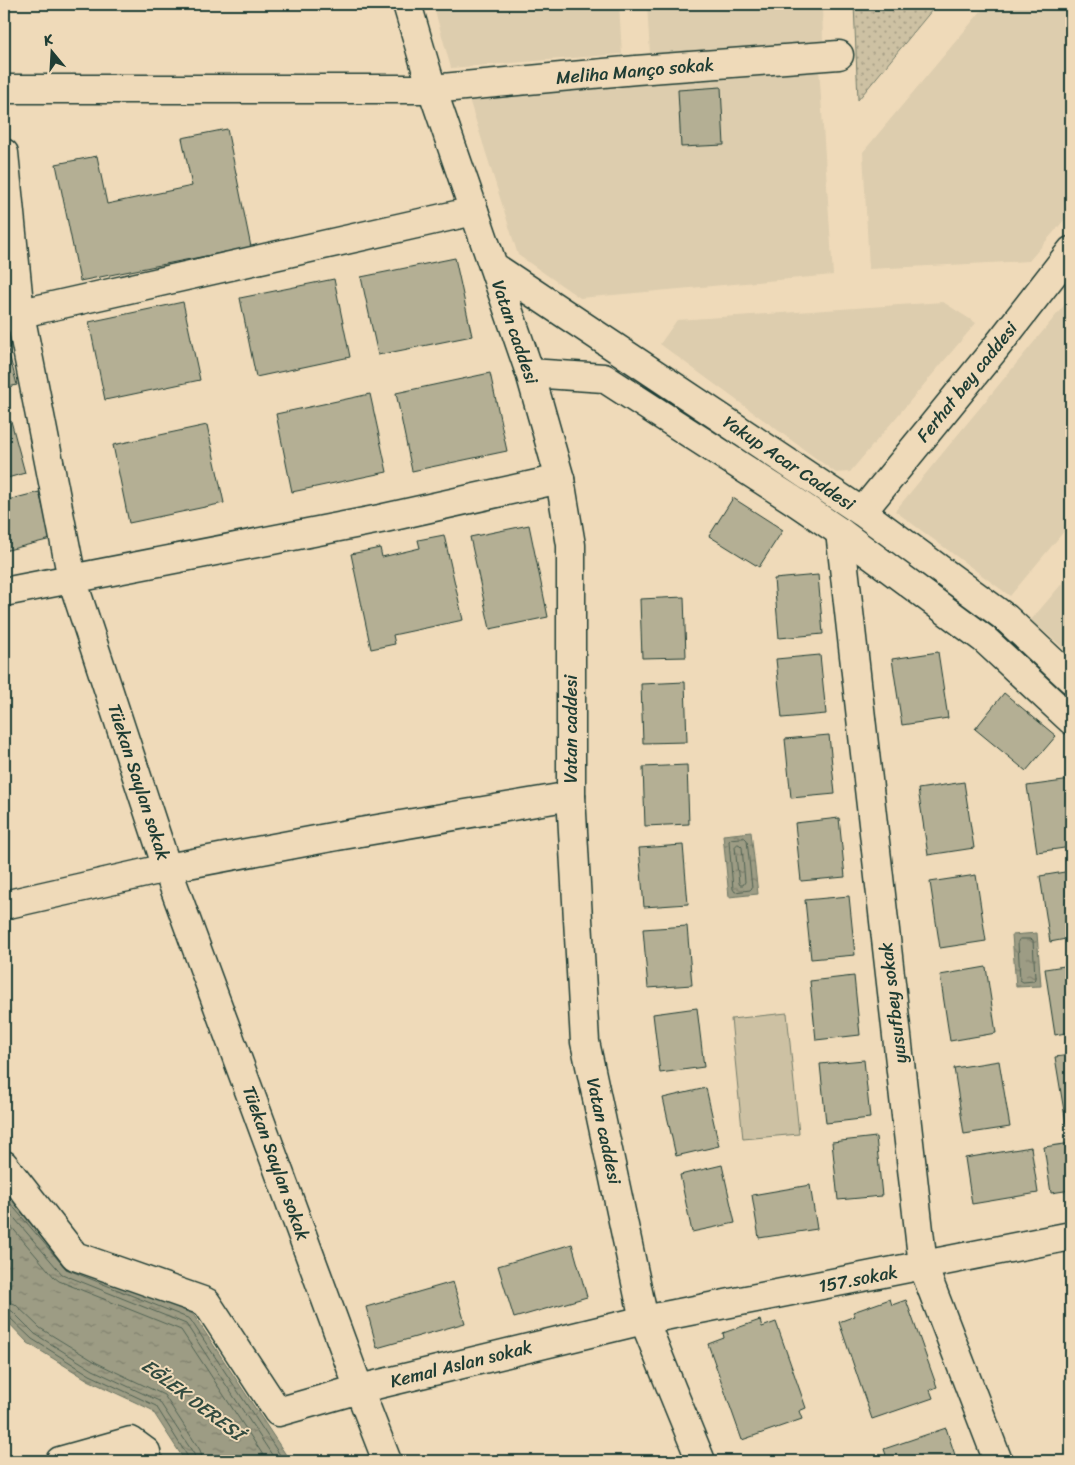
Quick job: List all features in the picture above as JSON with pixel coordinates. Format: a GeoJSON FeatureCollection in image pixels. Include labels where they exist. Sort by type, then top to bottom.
{"type":"FeatureCollection","features":[{"type":"Feature","properties":{"kind":"street","name":"Vatan caddesi"},"geometry":{"type":"LineString","coordinates":[[408,4],[432,89],[530,373],[560,479],[571,545],[571,796],[585,1042],[644,1320],[701,1461]]}},
{"type":"Feature","properties":{"kind":"street","name":"Meliha Manço sokak"},"geometry":{"type":"LineString","coordinates":[[4,89],[432,89],[636,70],[839,55]]}},
{"type":"Feature","properties":{"kind":"street","name":"Tüekan Saylan sokak"},"geometry":{"type":"LineString","coordinates":[[4,153],[12,316],[72,578],[167,868],[387,1461]]}},
{"type":"Feature","properties":{"kind":"street"},"geometry":{"type":"LineString","coordinates":[[12,316],[474,211]]}},
{"type":"Feature","properties":{"kind":"street","name":"Ferhat bey caddesi"},"geometry":{"type":"LineString","coordinates":[[862,512],[994,350],[1071,251]]}},
{"type":"Feature","properties":{"kind":"street","name":"Yakup Acar Caddesi"},"geometry":{"type":"LineString","coordinates":[[493,266],[862,512],[1006,618],[1071,679]]}},
{"type":"Feature","properties":{"kind":"street","name":"Yakup Acar Caddesi"},"geometry":{"type":"LineString","coordinates":[[530,373],[604,378],[840,532],[984,639],[1071,720]]}},
{"type":"Feature","properties":{"kind":"street"},"geometry":{"type":"LineString","coordinates":[[4,592],[380,519],[560,479]]}},
{"type":"Feature","properties":{"kind":"street","name":"yusufbey sokak"},"geometry":{"type":"LineString","coordinates":[[840,532],[923,1266],[998,1461]]}},
{"type":"Feature","properties":{"kind":"street"},"geometry":{"type":"LineString","coordinates":[[4,905],[167,868],[337,836],[571,796]]}},
{"type":"Feature","properties":{"kind":"street","name":"Kemal Aslan sokak"},"geometry":{"type":"LineString","coordinates":[[4,1165],[75,1256],[206,1302],[278,1412],[359,1389],[644,1320]]}},
{"type":"Feature","properties":{"kind":"street","name":"157.sokak"},"geometry":{"type":"LineString","coordinates":[[644,1320],[1071,1236]]}},
{"type":"Feature","properties":{"kind":"street"},"geometry":{"type":"LineString","coordinates":[[60,1461],[131,1441],[146,1452],[148,1461]]}},
{"type":"Feature","properties":{"kind":"shaded area"},"geometry":{"type":"Polygon","coordinates":[[[433,4],[619,4],[622,54],[451,68],[433,4]]]}},
{"type":"Feature","properties":{"kind":"shaded area"},"geometry":{"type":"Polygon","coordinates":[[[647,4],[822,4],[823,42],[650,55],[647,4]]]}},
{"type":"Feature","properties":{"kind":"shaded area"},"geometry":{"type":"Polygon","coordinates":[[[854,4],[937,4],[858,100],[854,4]]]}},
{"type":"Feature","properties":{"kind":"shaded area"},"geometry":{"type":"Polygon","coordinates":[[[987,4],[1071,4],[1071,212],[1029,261],[869,269],[863,152],[987,4]]]}},
{"type":"Feature","properties":{"kind":"shaded area"},"geometry":{"type":"Polygon","coordinates":[[[819,67],[833,275],[580,298],[518,255],[469,99],[819,67]]]}},
{"type":"Feature","properties":{"kind":"shaded area"},"geometry":{"type":"Polygon","coordinates":[[[1071,297],[1071,523],[1010,596],[895,511],[1071,297]]]}},
{"type":"Feature","properties":{"kind":"shaded area"},"geometry":{"type":"Polygon","coordinates":[[[943,302],[976,323],[850,472],[836,473],[660,344],[677,320],[943,302]]]}},
{"type":"Feature","properties":{"kind":"shaded area"},"geometry":{"type":"Polygon","coordinates":[[[1071,573],[1071,655],[1031,620],[1071,573]]]}},
{"type":"Feature","properties":{"kind":"shaded area"},"geometry":{"type":"Polygon","coordinates":[[[787,1013],[799,1134],[743,1139],[731,1019],[787,1013]]]}},
{"type":"Feature","properties":{"kind":"water"},"geometry":{"type":"Polygon","coordinates":[[[751,832],[758,894],[729,897],[723,835],[751,832]]]}},
{"type":"Feature","properties":{"kind":"water"},"geometry":{"type":"Polygon","coordinates":[[[1037,933],[1041,986],[1016,987],[1012,935],[1037,933]]]}},
{"type":"Feature","properties":{"kind":"water","name":"EĞLEK DERESİ"},"geometry":{"type":"Polygon","coordinates":[[[4,1188],[68,1265],[193,1314],[290,1461],[185,1461],[152,1410],[88,1380],[28,1343],[4,1318],[4,1188]]]}},
{"type":"Feature","properties":{"kind":"building"},"geometry":{"type":"Polygon","coordinates":[[[721,87],[724,145],[681,147],[678,90],[721,87]]]}},
{"type":"Feature","properties":{"kind":"building"},"geometry":{"type":"Polygon","coordinates":[[[227,129],[251,247],[80,281],[56,164],[97,156],[107,204],[192,186],[182,138],[227,129]]]}},
{"type":"Feature","properties":{"kind":"building"},"geometry":{"type":"Polygon","coordinates":[[[455,258],[472,336],[378,355],[361,277],[455,258]]]}},
{"type":"Feature","properties":{"kind":"building"},"geometry":{"type":"Polygon","coordinates":[[[334,279],[350,357],[256,377],[240,298],[334,279]]]}},
{"type":"Feature","properties":{"kind":"building"},"geometry":{"type":"Polygon","coordinates":[[[183,302],[200,380],[105,400],[89,322],[183,302]]]}},
{"type":"Feature","properties":{"kind":"building"},"geometry":{"type":"Polygon","coordinates":[[[4,342],[6,342],[17,385],[4,388],[4,342]]]}},
{"type":"Feature","properties":{"kind":"building"},"geometry":{"type":"Polygon","coordinates":[[[490,373],[507,451],[412,471],[396,393],[490,373]]]}},
{"type":"Feature","properties":{"kind":"building"},"geometry":{"type":"Polygon","coordinates":[[[370,394],[387,472],[292,492],[276,414],[370,394]]]}},
{"type":"Feature","properties":{"kind":"building"},"geometry":{"type":"Polygon","coordinates":[[[11,421],[25,473],[4,479],[4,423],[11,421]]]}},
{"type":"Feature","properties":{"kind":"building"},"geometry":{"type":"Polygon","coordinates":[[[207,425],[224,503],[129,523],[113,445],[207,425]]]}},
{"type":"Feature","properties":{"kind":"building"},"geometry":{"type":"Polygon","coordinates":[[[39,492],[51,539],[4,551],[4,501],[39,492]]]}},
{"type":"Feature","properties":{"kind":"building"},"geometry":{"type":"Polygon","coordinates":[[[733,498],[783,530],[759,567],[709,536],[733,498]]]}},
{"type":"Feature","properties":{"kind":"building"},"geometry":{"type":"Polygon","coordinates":[[[529,525],[548,617],[490,629],[470,537],[529,525]]]}},
{"type":"Feature","properties":{"kind":"building"},"geometry":{"type":"Polygon","coordinates":[[[444,535],[463,620],[393,635],[395,644],[371,649],[351,554],[380,548],[382,557],[420,548],[418,540],[444,535]]]}},
{"type":"Feature","properties":{"kind":"building"},"geometry":{"type":"Polygon","coordinates":[[[818,575],[823,634],[779,638],[774,579],[818,575]]]}},
{"type":"Feature","properties":{"kind":"building"},"geometry":{"type":"Polygon","coordinates":[[[684,597],[686,657],[642,658],[640,599],[684,597]]]}},
{"type":"Feature","properties":{"kind":"building"},"geometry":{"type":"Polygon","coordinates":[[[938,652],[948,718],[902,725],[892,659],[938,652]]]}},
{"type":"Feature","properties":{"kind":"building"},"geometry":{"type":"Polygon","coordinates":[[[820,655],[826,714],[782,718],[776,659],[820,655]]]}},
{"type":"Feature","properties":{"kind":"building"},"geometry":{"type":"Polygon","coordinates":[[[685,682],[687,742],[643,743],[641,684],[685,682]]]}},
{"type":"Feature","properties":{"kind":"building"},"geometry":{"type":"Polygon","coordinates":[[[1004,693],[1056,736],[1026,771],[975,729],[1004,693]]]}},
{"type":"Feature","properties":{"kind":"building"},"geometry":{"type":"Polygon","coordinates":[[[829,735],[835,794],[791,798],[785,739],[829,735]]]}},
{"type":"Feature","properties":{"kind":"building"},"geometry":{"type":"Polygon","coordinates":[[[687,765],[689,824],[645,826],[643,767],[687,765]]]}},
{"type":"Feature","properties":{"kind":"building"},"geometry":{"type":"Polygon","coordinates":[[[1071,780],[1071,847],[1037,852],[1027,786],[1071,780]]]}},
{"type":"Feature","properties":{"kind":"building"},"geometry":{"type":"Polygon","coordinates":[[[964,782],[974,848],[928,855],[918,789],[964,782]]]}},
{"type":"Feature","properties":{"kind":"building"},"geometry":{"type":"Polygon","coordinates":[[[839,818],[845,877],[801,881],[795,823],[839,818]]]}},
{"type":"Feature","properties":{"kind":"building"},"geometry":{"type":"Polygon","coordinates":[[[683,845],[688,904],[644,907],[639,848],[683,845]]]}},
{"type":"Feature","properties":{"kind":"building"},"geometry":{"type":"Polygon","coordinates":[[[1071,871],[1071,938],[1050,942],[1040,876],[1071,871]]]}},
{"type":"Feature","properties":{"kind":"building"},"geometry":{"type":"Polygon","coordinates":[[[976,875],[986,941],[940,948],[930,882],[976,875]]]}},
{"type":"Feature","properties":{"kind":"building"},"geometry":{"type":"Polygon","coordinates":[[[849,896],[855,955],[811,959],[805,900],[849,896]]]}},
{"type":"Feature","properties":{"kind":"building"},"geometry":{"type":"Polygon","coordinates":[[[687,926],[692,985],[648,988],[643,929],[687,926]]]}},
{"type":"Feature","properties":{"kind":"building"},"geometry":{"type":"Polygon","coordinates":[[[1071,965],[1071,1032],[1055,1035],[1045,969],[1071,965]]]}},
{"type":"Feature","properties":{"kind":"building"},"geometry":{"type":"Polygon","coordinates":[[[986,967],[996,1033],[950,1041],[940,975],[986,967]]]}},
{"type":"Feature","properties":{"kind":"building"},"geometry":{"type":"Polygon","coordinates":[[[854,976],[860,1035],[816,1040],[810,981],[854,976]]]}},
{"type":"Feature","properties":{"kind":"building"},"geometry":{"type":"Polygon","coordinates":[[[697,1008],[704,1067],[660,1073],[653,1014],[697,1008]]]}},
{"type":"Feature","properties":{"kind":"building"},"geometry":{"type":"Polygon","coordinates":[[[1071,1055],[1071,1123],[1066,1123],[1055,1057],[1071,1055]]]}},
{"type":"Feature","properties":{"kind":"building"},"geometry":{"type":"Polygon","coordinates":[[[864,1060],[870,1118],[826,1123],[820,1064],[864,1060]]]}},
{"type":"Feature","properties":{"kind":"building"},"geometry":{"type":"Polygon","coordinates":[[[999,1061],[1010,1127],[964,1134],[954,1068],[999,1061]]]}},
{"type":"Feature","properties":{"kind":"building"},"geometry":{"type":"Polygon","coordinates":[[[706,1088],[719,1146],[676,1156],[663,1098],[706,1088]]]}},
{"type":"Feature","properties":{"kind":"building"},"geometry":{"type":"Polygon","coordinates":[[[876,1137],[882,1196],[838,1200],[832,1142],[876,1137]]]}},
{"type":"Feature","properties":{"kind":"building"},"geometry":{"type":"Polygon","coordinates":[[[1071,1143],[1071,1190],[1051,1193],[1044,1147],[1071,1143]]]}},
{"type":"Feature","properties":{"kind":"building"},"geometry":{"type":"Polygon","coordinates":[[[1031,1147],[1038,1193],[972,1204],[965,1158],[1031,1147]]]}},
{"type":"Feature","properties":{"kind":"building"},"geometry":{"type":"Polygon","coordinates":[[[722,1165],[735,1223],[692,1232],[680,1175],[722,1165]]]}},
{"type":"Feature","properties":{"kind":"building"},"geometry":{"type":"Polygon","coordinates":[[[810,1185],[817,1229],[759,1238],[752,1195],[810,1185]]]}},
{"type":"Feature","properties":{"kind":"building"},"geometry":{"type":"Polygon","coordinates":[[[572,1244],[587,1297],[514,1318],[498,1266],[572,1244]]]}},
{"type":"Feature","properties":{"kind":"building"},"geometry":{"type":"Polygon","coordinates":[[[453,1282],[465,1323],[377,1348],[366,1307],[453,1282]]]}},
{"type":"Feature","properties":{"kind":"building"},"geometry":{"type":"Polygon","coordinates":[[[890,1299],[892,1305],[906,1300],[937,1387],[930,1390],[933,1398],[872,1419],[839,1322],[855,1316],[853,1312],[890,1299]]]}},
{"type":"Feature","properties":{"kind":"building"},"geometry":{"type":"Polygon","coordinates":[[[760,1320],[762,1327],[776,1322],[806,1408],[799,1411],[802,1419],[742,1440],[708,1344],[724,1338],[723,1333],[760,1320]]]}},
{"type":"Feature","properties":{"kind":"building"},"geometry":{"type":"Polygon","coordinates":[[[946,1428],[957,1461],[888,1461],[884,1449],[946,1428]]]}}]}
